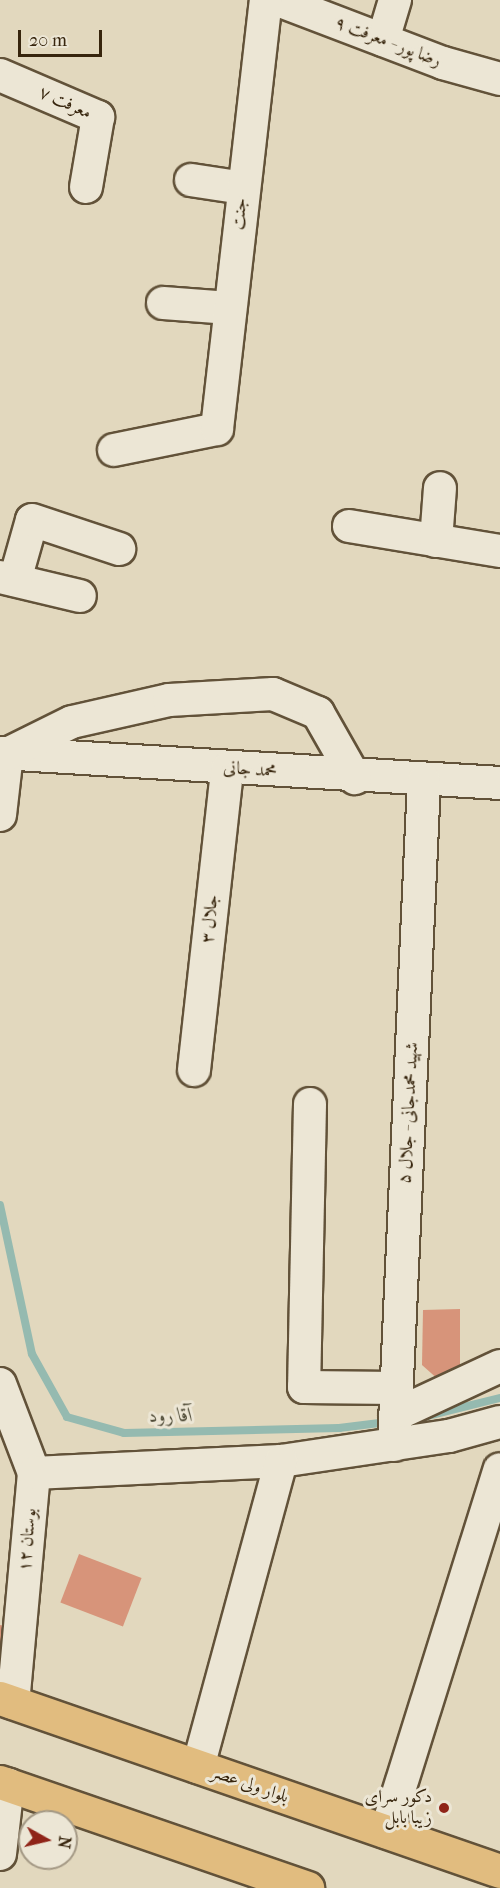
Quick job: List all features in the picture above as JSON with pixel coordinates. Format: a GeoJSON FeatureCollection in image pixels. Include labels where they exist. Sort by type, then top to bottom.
{"type":"FeatureCollection","features":[{"type":"Feature","properties":{"kind":"main road","name":"بلوار ولی عصر"},"geometry":{"type":"LineString","coordinates":[[6,1700],[500,1871]]}},
{"type":"Feature","properties":{"kind":"main road"},"geometry":{"type":"LineString","coordinates":[[4,1783],[307,1888]]}},
{"type":"Feature","properties":{"kind":"street","name":"جنت"},"geometry":{"type":"LineString","coordinates":[[114,450],[217,429],[266,0]]}},
{"type":"Feature","properties":{"kind":"street","name":"رضا پور - معرفت ۹"},"geometry":{"type":"LineString","coordinates":[[278,0],[383,40],[500,79]]}},
{"type":"Feature","properties":{"kind":"street"},"geometry":{"type":"LineString","coordinates":[[383,40],[395,0]]}},
{"type":"Feature","properties":{"kind":"street","name":"معرفت ۷"},"geometry":{"type":"LineString","coordinates":[[0,75],[98,117],[86,187]]}},
{"type":"Feature","properties":{"kind":"street"},"geometry":{"type":"LineString","coordinates":[[191,180],[243,188]]}},
{"type":"Feature","properties":{"kind":"street"},"geometry":{"type":"LineString","coordinates":[[163,303],[230,308]]}},
{"type":"Feature","properties":{"kind":"street"},"geometry":{"type":"LineString","coordinates":[[436,541],[440,488]]}},
{"type":"Feature","properties":{"kind":"street"},"geometry":{"type":"LineString","coordinates":[[80,596],[7,578],[32,520],[119,549]]}},
{"type":"Feature","properties":{"kind":"street"},"geometry":{"type":"LineString","coordinates":[[349,526],[500,551]]}},
{"type":"Feature","properties":{"kind":"street"},"geometry":{"type":"LineString","coordinates":[[0,815],[4,753],[72,722],[169,700],[273,694],[318,713],[355,778]]}},
{"type":"Feature","properties":{"kind":"street","name":"محمد جانی"},"geometry":{"type":"LineString","coordinates":[[4,753],[355,778],[500,783]]}},
{"type":"Feature","properties":{"kind":"street","name":"جلال ۳"},"geometry":{"type":"LineString","coordinates":[[194,1070],[227,769]]}},
{"type":"Feature","properties":{"kind":"street","name":"شهید محمدجانی - جلال ۵"},"geometry":{"type":"LineString","coordinates":[[395,1416],[424,781]]}},
{"type":"Feature","properties":{"kind":"street"},"geometry":{"type":"LineString","coordinates":[[310,1104],[304,1387],[395,1416],[500,1422]]}},
{"type":"Feature","properties":{"kind":"street"},"geometry":{"type":"LineString","coordinates":[[34,1473],[281,1461],[395,1416],[500,1365]]}},
{"type":"Feature","properties":{"kind":"street","name":"بوستان ۱۲"},"geometry":{"type":"LineString","coordinates":[[0,1384],[34,1473],[6,1700]]}},
{"type":"Feature","properties":{"kind":"street"},"geometry":{"type":"LineString","coordinates":[[198,1767],[281,1461]]}},
{"type":"Feature","properties":{"kind":"street"},"geometry":{"type":"LineString","coordinates":[[387,1832],[500,1469]]}},
{"type":"Feature","properties":{"kind":"street"},"geometry":{"type":"LineString","coordinates":[[0,1854],[4,1783]]}},
{"type":"Feature","properties":{"kind":"building"},"geometry":{"type":"Polygon","coordinates":[[[460,1309],[460,1370],[440,1381],[422,1365],[423,1310],[460,1309]]]}},
{"type":"Feature","properties":{"kind":"building"},"geometry":{"type":"Polygon","coordinates":[[[79,1554],[142,1578],[123,1627],[60,1603],[79,1554]]]}},
{"type":"Feature","properties":{"kind":"building"},"geometry":{"type":"Polygon","coordinates":[[[0,1625],[5,1626],[0,1666],[0,1625]]]}},
{"type":"Feature","properties":{"kind":"waterway","name":"آقا رود"},"geometry":{"type":"LineString","coordinates":[[0,1205],[32,1354],[67,1417],[124,1433],[339,1428],[388,1422]]}},
{"type":"Feature","properties":{"kind":"waterway","name":"آقا رود"},"geometry":{"type":"LineString","coordinates":[[419,1418],[500,1398]]}},
{"type":"Feature","properties":{"kind":"place","name":"دکور سرای زیبا بابل"},"geometry":{"type":"Point","coordinates":[444,1808]}}]}
